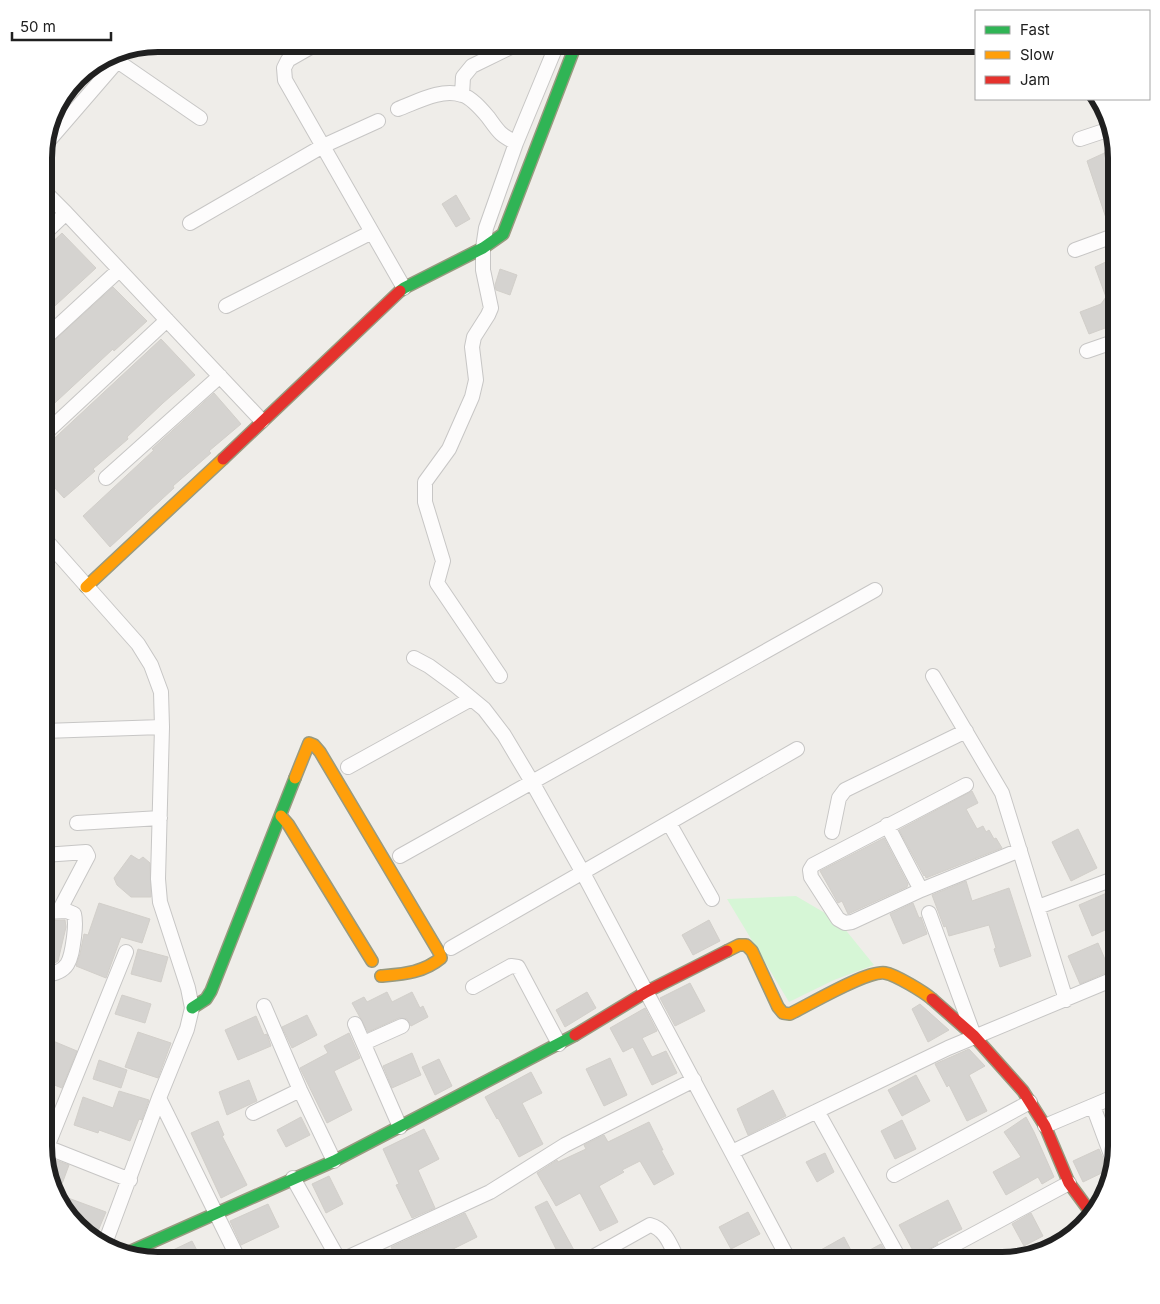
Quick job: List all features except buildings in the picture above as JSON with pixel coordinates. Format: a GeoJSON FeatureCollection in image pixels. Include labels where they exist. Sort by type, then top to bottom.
{"type":"FeatureCollection","features":[{"type":"Feature","properties":{"kind":"street"},"geometry":{"type":"LineString","coordinates":[[300,53],[288,60],[284,68],[285,80],[404,288]]}},
{"type":"Feature","properties":{"kind":"street"},"geometry":{"type":"LineString","coordinates":[[462,95],[463,77],[472,66],[499,53]]}},
{"type":"Feature","properties":{"kind":"street"},"geometry":{"type":"LineString","coordinates":[[500,676],[437,583],[443,561],[427,512],[424,489],[425,482],[430,473],[449,450],[472,398],[476,380],[472,347],[474,337],[491,308],[483,270],[483,248],[486,228],[516,143],[553,53]]}},
{"type":"Feature","properties":{"kind":"street"},"geometry":{"type":"LineString","coordinates":[[86,586],[404,288],[483,248],[503,234],[573,53]]}},
{"type":"Feature","properties":{"kind":"street"},"geometry":{"type":"LineString","coordinates":[[118,61],[200,118]]}},
{"type":"Feature","properties":{"kind":"street"},"geometry":{"type":"LineString","coordinates":[[56,131],[107,66]]}},
{"type":"Feature","properties":{"kind":"street"},"geometry":{"type":"LineString","coordinates":[[398,109],[432,96],[462,95],[468,98],[487,116],[500,134],[516,143]]}},
{"type":"Feature","properties":{"kind":"street"},"geometry":{"type":"LineString","coordinates":[[190,223],[323,146],[378,121]]}},
{"type":"Feature","properties":{"kind":"street"},"geometry":{"type":"LineString","coordinates":[[1080,139],[1104,131]]}},
{"type":"Feature","properties":{"kind":"street"},"geometry":{"type":"LineString","coordinates":[[53,200],[262,421]]}},
{"type":"Feature","properties":{"kind":"street"},"geometry":{"type":"LineString","coordinates":[[53,225],[66,213]]}},
{"type":"Feature","properties":{"kind":"street"},"geometry":{"type":"LineString","coordinates":[[226,306],[372,232]]}},
{"type":"Feature","properties":{"kind":"street"},"geometry":{"type":"LineString","coordinates":[[1075,250],[1108,238]]}},
{"type":"Feature","properties":{"kind":"street"},"geometry":{"type":"LineString","coordinates":[[53,331],[119,270]]}},
{"type":"Feature","properties":{"kind":"street"},"geometry":{"type":"LineString","coordinates":[[53,427],[167,320]]}},
{"type":"Feature","properties":{"kind":"street"},"geometry":{"type":"LineString","coordinates":[[1087,351],[1108,344]]}},
{"type":"Feature","properties":{"kind":"street"},"geometry":{"type":"LineString","coordinates":[[106,478],[220,376]]}},
{"type":"Feature","properties":{"kind":"street"},"geometry":{"type":"LineString","coordinates":[[53,548],[138,644],[151,665],[161,692],[162,726],[158,879],[160,902],[188,988],[192,1008],[187,1029],[159,1098],[107,1238]]}},
{"type":"Feature","properties":{"kind":"street"},"geometry":{"type":"LineString","coordinates":[[400,856],[876,590]]}},
{"type":"Feature","properties":{"kind":"street"},"geometry":{"type":"LineString","coordinates":[[414,658],[455,685],[484,709],[504,735],[583,872],[785,1252]]}},
{"type":"Feature","properties":{"kind":"street"},"geometry":{"type":"LineString","coordinates":[[933,676],[1002,793],[1066,1000]]}},
{"type":"Feature","properties":{"kind":"street"},"geometry":{"type":"LineString","coordinates":[[348,768],[471,699]]}},
{"type":"Feature","properties":{"kind":"street"},"geometry":{"type":"LineString","coordinates":[[52,731],[162,726]]}},
{"type":"Feature","properties":{"kind":"street"},"geometry":{"type":"LineString","coordinates":[[832,832],[840,798],[846,790],[966,731]]}},
{"type":"Feature","properties":{"kind":"street"},"geometry":{"type":"LineString","coordinates":[[192,1008],[206,999],[211,991],[309,743],[314,745],[320,752],[440,954],[441,958],[437,962],[420,972],[381,976]]}},
{"type":"Feature","properties":{"kind":"street"},"geometry":{"type":"LineString","coordinates":[[451,948],[797,749]]}},
{"type":"Feature","properties":{"kind":"street"},"geometry":{"type":"LineString","coordinates":[[966,785],[818,862],[810,870],[811,877],[838,919],[852,922],[921,890],[1020,850]]}},
{"type":"Feature","properties":{"kind":"street"},"geometry":{"type":"LineString","coordinates":[[281,816],[288,824],[372,962]]}},
{"type":"Feature","properties":{"kind":"street"},"geometry":{"type":"LineString","coordinates":[[77,823],[160,818]]}},
{"type":"Feature","properties":{"kind":"street"},"geometry":{"type":"LineString","coordinates":[[669,823],[712,899]]}},
{"type":"Feature","properties":{"kind":"street"},"geometry":{"type":"LineString","coordinates":[[887,826],[921,890]]}},
{"type":"Feature","properties":{"kind":"street"},"geometry":{"type":"LineString","coordinates":[[52,854],[86,852],[88,856],[59,911]]}},
{"type":"Feature","properties":{"kind":"street"},"geometry":{"type":"LineString","coordinates":[[1038,907],[1108,881]]}},
{"type":"Feature","properties":{"kind":"street"},"geometry":{"type":"LineString","coordinates":[[52,911],[67,911],[74,914],[76,920],[71,957],[68,964],[62,970],[52,974]]}},
{"type":"Feature","properties":{"kind":"street"},"geometry":{"type":"LineString","coordinates":[[929,913],[974,1036]]}},
{"type":"Feature","properties":{"kind":"street"},"geometry":{"type":"LineString","coordinates":[[136,1249],[334,1161],[559,1044],[646,992],[739,945],[746,945],[752,951],[778,1007],[783,1013],[790,1014],[860,978],[885,973],[922,990],[974,1036],[1023,1091],[1045,1126],[1069,1183],[1087,1208]]}},
{"type":"Feature","properties":{"kind":"street"},"geometry":{"type":"LineString","coordinates":[[52,1129],[126,952]]}},
{"type":"Feature","properties":{"kind":"street"},"geometry":{"type":"LineString","coordinates":[[473,987],[511,966],[518,967],[559,1044]]}},
{"type":"Feature","properties":{"kind":"street"},"geometry":{"type":"LineString","coordinates":[[732,1152],[974,1036],[1108,982]]}},
{"type":"Feature","properties":{"kind":"street"},"geometry":{"type":"LineString","coordinates":[[264,1006],[300,1090],[334,1161]]}},
{"type":"Feature","properties":{"kind":"street"},"geometry":{"type":"LineString","coordinates":[[355,1024],[400,1127]]}},
{"type":"Feature","properties":{"kind":"street"},"geometry":{"type":"LineString","coordinates":[[364,1043],[402,1026]]}},
{"type":"Feature","properties":{"kind":"street"},"geometry":{"type":"LineString","coordinates":[[358,1252],[490,1192],[565,1146],[694,1080]]}},
{"type":"Feature","properties":{"kind":"street"},"geometry":{"type":"LineString","coordinates":[[253,1112],[300,1090]]}},
{"type":"Feature","properties":{"kind":"street"},"geometry":{"type":"LineString","coordinates":[[159,1098],[235,1252]]}},
{"type":"Feature","properties":{"kind":"street"},"geometry":{"type":"LineString","coordinates":[[1045,1126],[1108,1099]]}},
{"type":"Feature","properties":{"kind":"street"},"geometry":{"type":"LineString","coordinates":[[894,1175],[1030,1102]]}},
{"type":"Feature","properties":{"kind":"street"},"geometry":{"type":"LineString","coordinates":[[1093,1106],[1108,1146]]}},
{"type":"Feature","properties":{"kind":"street"},"geometry":{"type":"LineString","coordinates":[[817,1111],[896,1252]]}},
{"type":"Feature","properties":{"kind":"street"},"geometry":{"type":"LineString","coordinates":[[52,1149],[130,1180]]}},
{"type":"Feature","properties":{"kind":"street"},"geometry":{"type":"LineString","coordinates":[[293,1178],[335,1252]]}},
{"type":"Feature","properties":{"kind":"street"},"geometry":{"type":"LineString","coordinates":[[941,1252],[1069,1183]]}},
{"type":"Feature","properties":{"kind":"street"},"geometry":{"type":"LineString","coordinates":[[602,1252],[650,1226],[658,1227],[663,1232],[674,1252]]}},
{"type":"Feature","properties":{"kind":"green space"},"geometry":{"type":"Polygon","coordinates":[[[796,896],[825,913],[844,928],[874,965],[834,980],[789,1002],[727,899],[796,896]]]}},
{"type":"Feature","properties":{"kind":"traffic: fast"},"geometry":{"type":"LineString","coordinates":[[400,291],[483,248],[503,234],[573,53]]}},
{"type":"Feature","properties":{"kind":"traffic: fast"},"geometry":{"type":"LineString","coordinates":[[192,1008],[206,999],[211,991],[295,778]]}},
{"type":"Feature","properties":{"kind":"traffic: fast"},"geometry":{"type":"LineString","coordinates":[[136,1249],[334,1161],[575,1035]]}},
{"type":"Feature","properties":{"kind":"traffic: slow"},"geometry":{"type":"LineString","coordinates":[[86,587],[223,459]]}},
{"type":"Feature","properties":{"kind":"traffic: slow"},"geometry":{"type":"LineString","coordinates":[[295,778],[309,743],[314,745],[320,752],[440,954],[441,958],[420,970],[381,976]]}},
{"type":"Feature","properties":{"kind":"traffic: slow"},"geometry":{"type":"LineString","coordinates":[[281,816],[288,824],[372,961]]}},
{"type":"Feature","properties":{"kind":"traffic: slow"},"geometry":{"type":"LineString","coordinates":[[727,951],[739,945],[746,945],[752,951],[778,1007],[783,1013],[790,1014],[852,982],[885,973],[917,988],[932,999]]}},
{"type":"Feature","properties":{"kind":"traffic: jam"},"geometry":{"type":"LineString","coordinates":[[223,459],[400,291]]}},
{"type":"Feature","properties":{"kind":"traffic: jam"},"geometry":{"type":"LineString","coordinates":[[575,1035],[646,992],[727,951]]}},
{"type":"Feature","properties":{"kind":"traffic: jam"},"geometry":{"type":"LineString","coordinates":[[932,999],[974,1036],[1023,1091],[1045,1126],[1069,1183],[1087,1208]]}}]}
